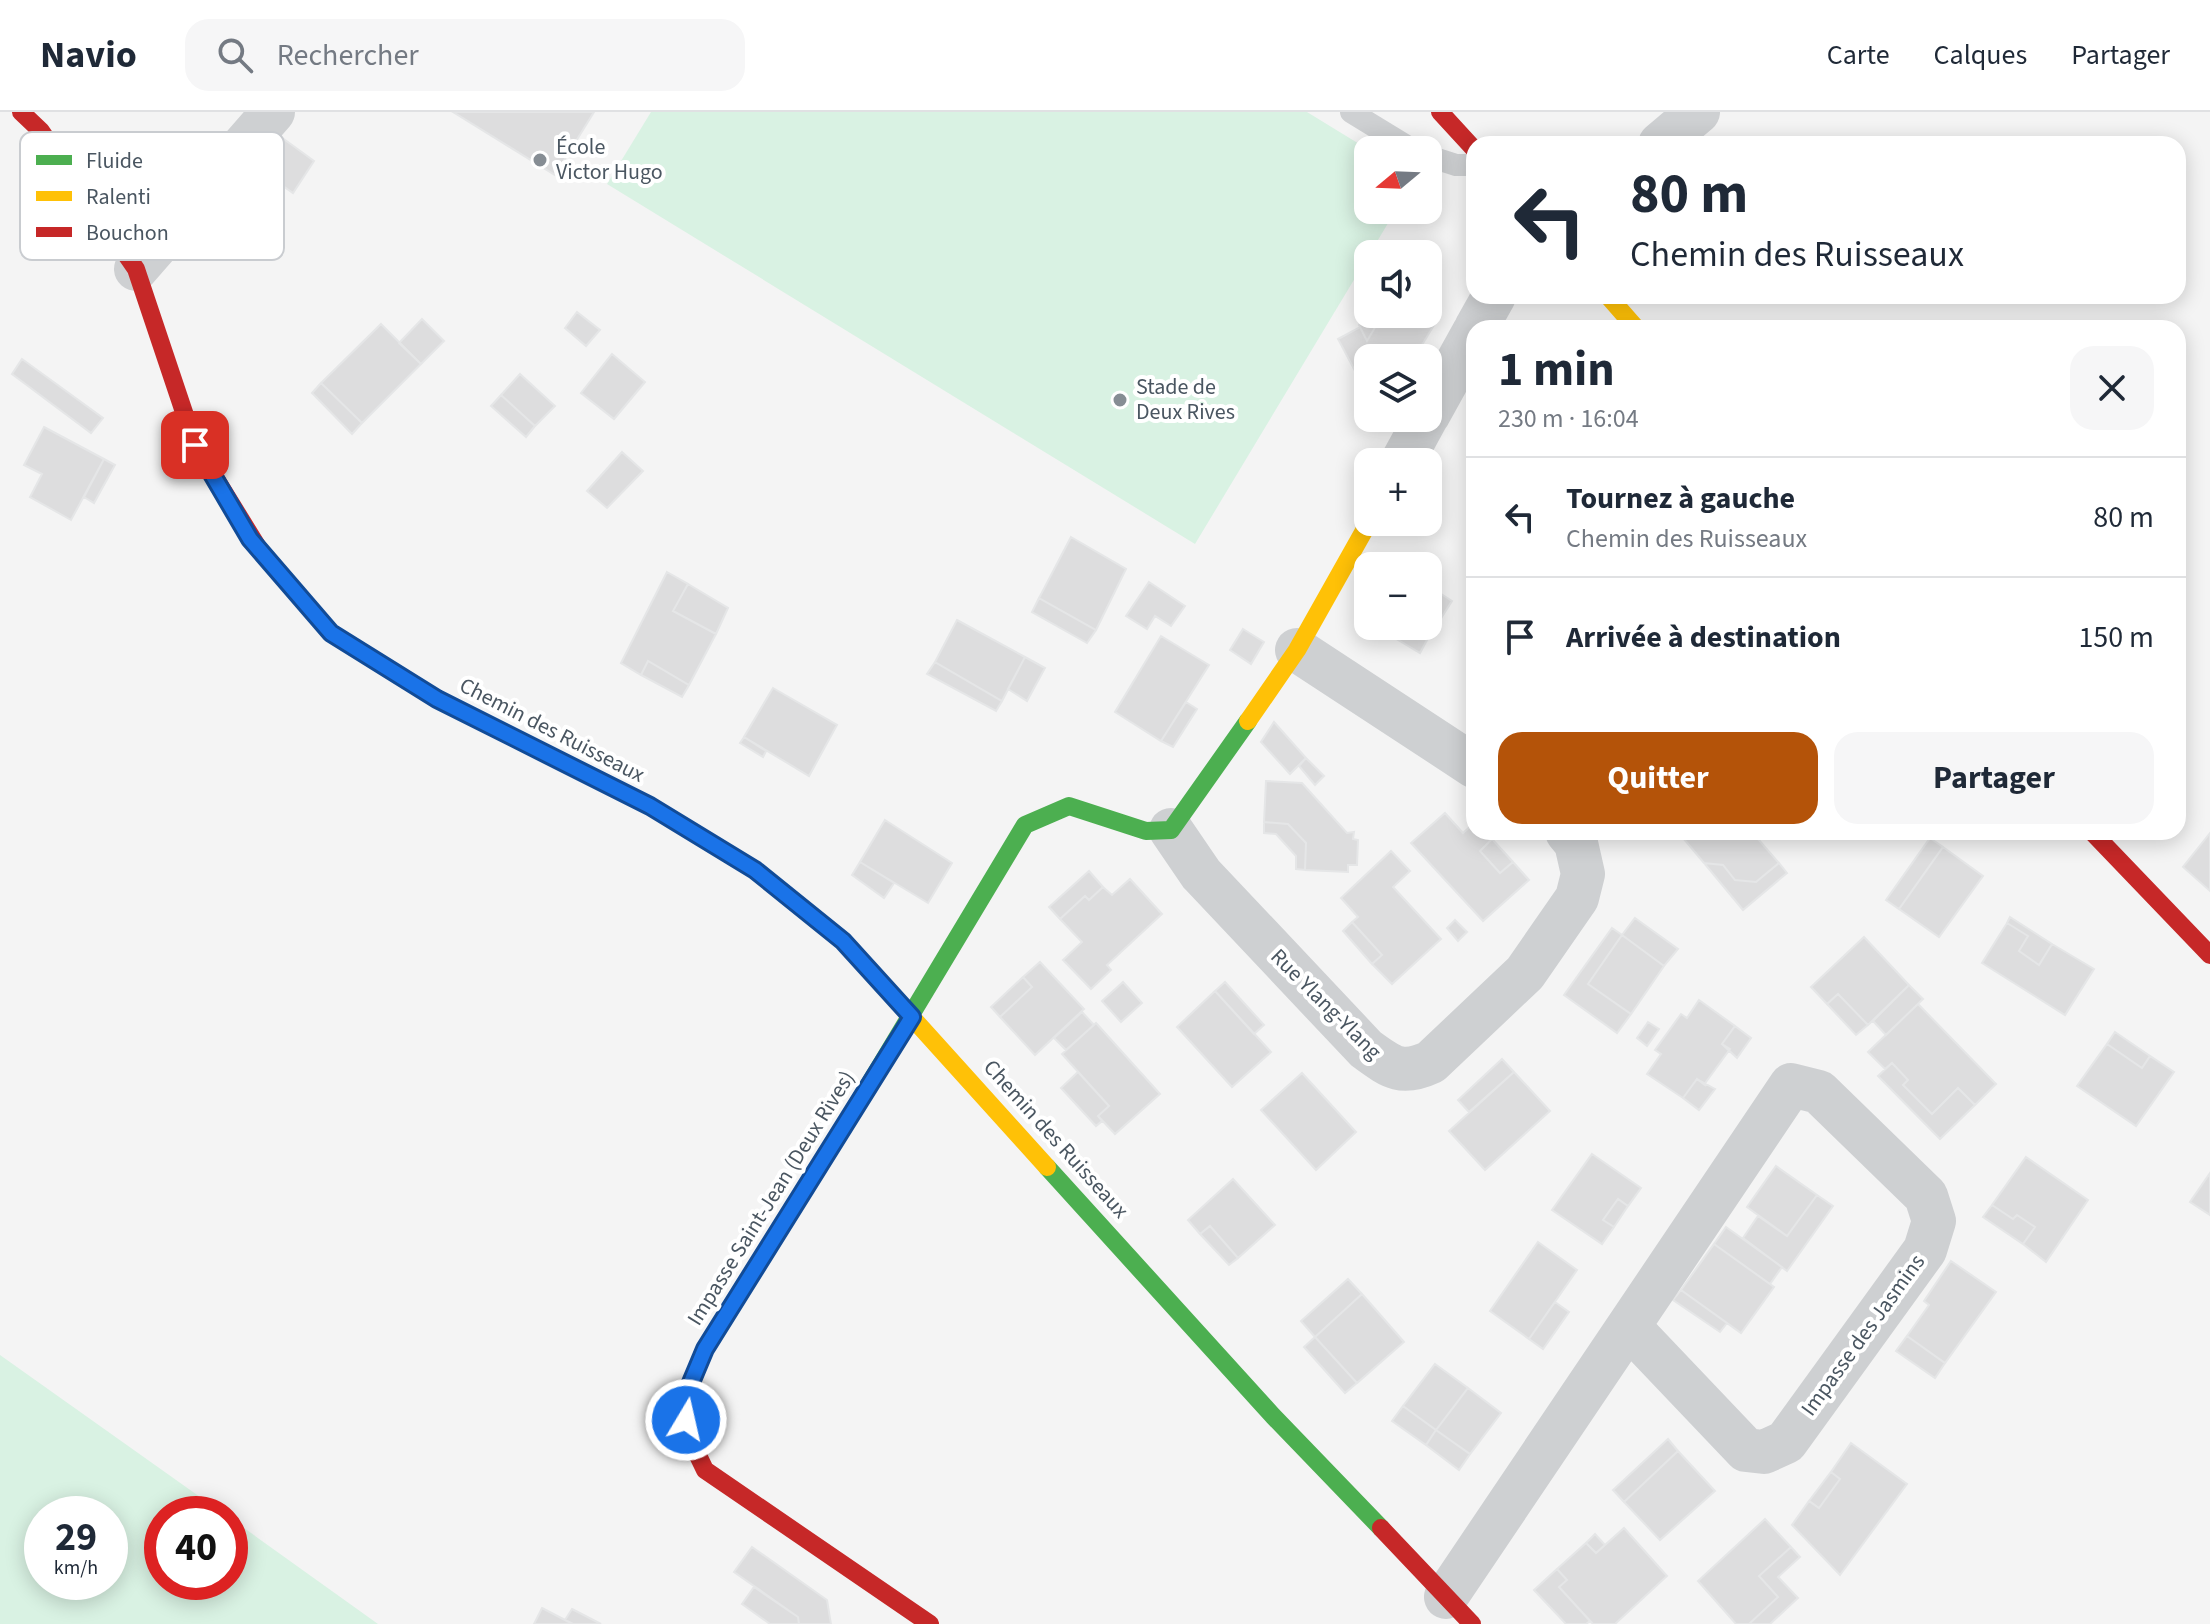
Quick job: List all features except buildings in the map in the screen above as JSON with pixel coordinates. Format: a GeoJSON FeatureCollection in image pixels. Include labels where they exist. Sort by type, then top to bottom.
{"type":"FeatureCollection","features":[{"type":"Feature","properties":{"kind":"street","name":"Chemin des Ruisseaux"},"geometry":{"type":"LineString","coordinates":[[21,112],[42,132]]}},
{"type":"Feature","properties":{"kind":"street"},"geometry":{"type":"LineString","coordinates":[[256,132],[273,112]]}},
{"type":"Feature","properties":{"kind":"street"},"geometry":{"type":"LineString","coordinates":[[1440,112],[1466,140]]}},
{"type":"Feature","properties":{"kind":"street"},"geometry":{"type":"LineString","coordinates":[[1670,136],[1698,112]]}},
{"type":"Feature","properties":{"kind":"street","name":"Chemin des Ruisseaux"},"geometry":{"type":"LineString","coordinates":[[130,260],[136,269],[195,445],[250,539],[331,633],[437,699],[650,806],[755,870],[843,941],[1273,1416],[1459,1610]]}},
{"type":"Feature","properties":{"kind":"street"},"geometry":{"type":"LineString","coordinates":[[136,269],[144,260]]}},
{"type":"Feature","properties":{"kind":"street"},"geometry":{"type":"LineString","coordinates":[[1615,304],[1629,320]]}},
{"type":"Feature","properties":{"kind":"street"},"geometry":{"type":"LineString","coordinates":[[1442,389],[1466,346]]}},
{"type":"Feature","properties":{"kind":"street"},"geometry":{"type":"LineString","coordinates":[[912,1017],[1025,825],[1069,806],[1146,831],[1171,830],[1297,650],[1361,536]]}},
{"type":"Feature","properties":{"kind":"street"},"geometry":{"type":"LineString","coordinates":[[1297,650],[1466,761]]}},
{"type":"Feature","properties":{"kind":"street","name":"Rue Ylang-Ylang"},"geometry":{"type":"LineString","coordinates":[[1171,830],[1211,885],[1366,1049],[1393,1069],[1418,1069],[1431,1062],[1525,973],[1577,898],[1583,874],[1574,840]]}},
{"type":"Feature","properties":{"kind":"street"},"geometry":{"type":"LineString","coordinates":[[2099,840],[2210,955]]}},
{"type":"Feature","properties":{"kind":"street","name":"Impasse Saint-Jean (Deux Rives)"},"geometry":{"type":"LineString","coordinates":[[912,1017],[705,1349],[682,1404],[689,1437],[705,1470],[930,1624]]}},
{"type":"Feature","properties":{"kind":"street","name":"Impasse des Jasmins"},"geometry":{"type":"LineString","coordinates":[[1459,1610],[1629,1327],[1791,1085],[1819,1092],[1926,1196],[1934,1221],[1925,1250],[1786,1442],[1764,1452],[1746,1450],[1629,1327]]}},
{"type":"Feature","properties":{"kind":"lane"},"geometry":{"type":"LineString","coordinates":[[1351,112],[1390,136]]}},
{"type":"Feature","properties":{"kind":"lane"},"geometry":{"type":"LineString","coordinates":[[1442,160],[1466,165]]}},
{"type":"Feature","properties":{"kind":"green space","name":"Stade de Deux Rives"},"geometry":{"type":"Polygon","coordinates":[[[651,112],[1307,112],[1354,141],[1354,224],[1388,224],[1378,240],[1354,240],[1354,280],[1195,544],[607,184],[651,112]]]}},
{"type":"Feature","properties":{"kind":"green space"},"geometry":{"type":"Polygon","coordinates":[[[0,1355],[199,1496],[144,1496],[144,1600],[248,1600],[248,1531],[378,1624],[0,1624],[0,1355]]]}},
{"type":"Feature","properties":{"kind":"traffic: fast"},"geometry":{"type":"LineString","coordinates":[[259,549],[331,633],[437,699],[588,775]]}},
{"type":"Feature","properties":{"kind":"traffic: fast"},"geometry":{"type":"LineString","coordinates":[[852,1113],[1025,825],[1069,806],[1146,831],[1171,830],[1248,721]]}},
{"type":"Feature","properties":{"kind":"traffic: fast"},"geometry":{"type":"LineString","coordinates":[[1047,1167],[1273,1416],[1381,1528]]}},
{"type":"Feature","properties":{"kind":"traffic: slow"},"geometry":{"type":"LineString","coordinates":[[1615,304],[1629,320]]}},
{"type":"Feature","properties":{"kind":"traffic: slow"},"geometry":{"type":"LineString","coordinates":[[1248,721],[1297,650],[1361,536]]}},
{"type":"Feature","properties":{"kind":"traffic: slow"},"geometry":{"type":"LineString","coordinates":[[588,775],[650,806],[755,870],[843,941],[1047,1167]]}},
{"type":"Feature","properties":{"kind":"traffic: slow"},"geometry":{"type":"LineString","coordinates":[[692,1443],[682,1404],[705,1349],[852,1113]]}},
{"type":"Feature","properties":{"kind":"traffic: jam"},"geometry":{"type":"LineString","coordinates":[[21,112],[42,132]]}},
{"type":"Feature","properties":{"kind":"traffic: jam"},"geometry":{"type":"LineString","coordinates":[[1440,112],[1466,140]]}},
{"type":"Feature","properties":{"kind":"traffic: jam"},"geometry":{"type":"LineString","coordinates":[[130,260],[136,269],[195,445],[259,549]]}},
{"type":"Feature","properties":{"kind":"traffic: jam"},"geometry":{"type":"LineString","coordinates":[[2100,840],[2210,955]]}},
{"type":"Feature","properties":{"kind":"traffic: jam"},"geometry":{"type":"LineString","coordinates":[[692,1443],[705,1470],[930,1624]]}},
{"type":"Feature","properties":{"kind":"traffic: jam"},"geometry":{"type":"LineString","coordinates":[[1381,1528],[1472,1624]]}},
{"type":"Feature","properties":{"kind":"place","name":"École Victor Hugo"},"geometry":{"type":"Point","coordinates":[540,160]}},
{"type":"Feature","properties":{"kind":"place","name":"Stade de Deux Rives"},"geometry":{"type":"Point","coordinates":[1120,400]}},
{"type":"Feature","properties":{"kind":"route"},"geometry":{"type":"LineString","coordinates":[[195,445],[250,539],[331,633],[437,699],[650,806],[755,870],[843,941],[912,1017],[705,1349],[682,1404],[686,1420]]}}]}
